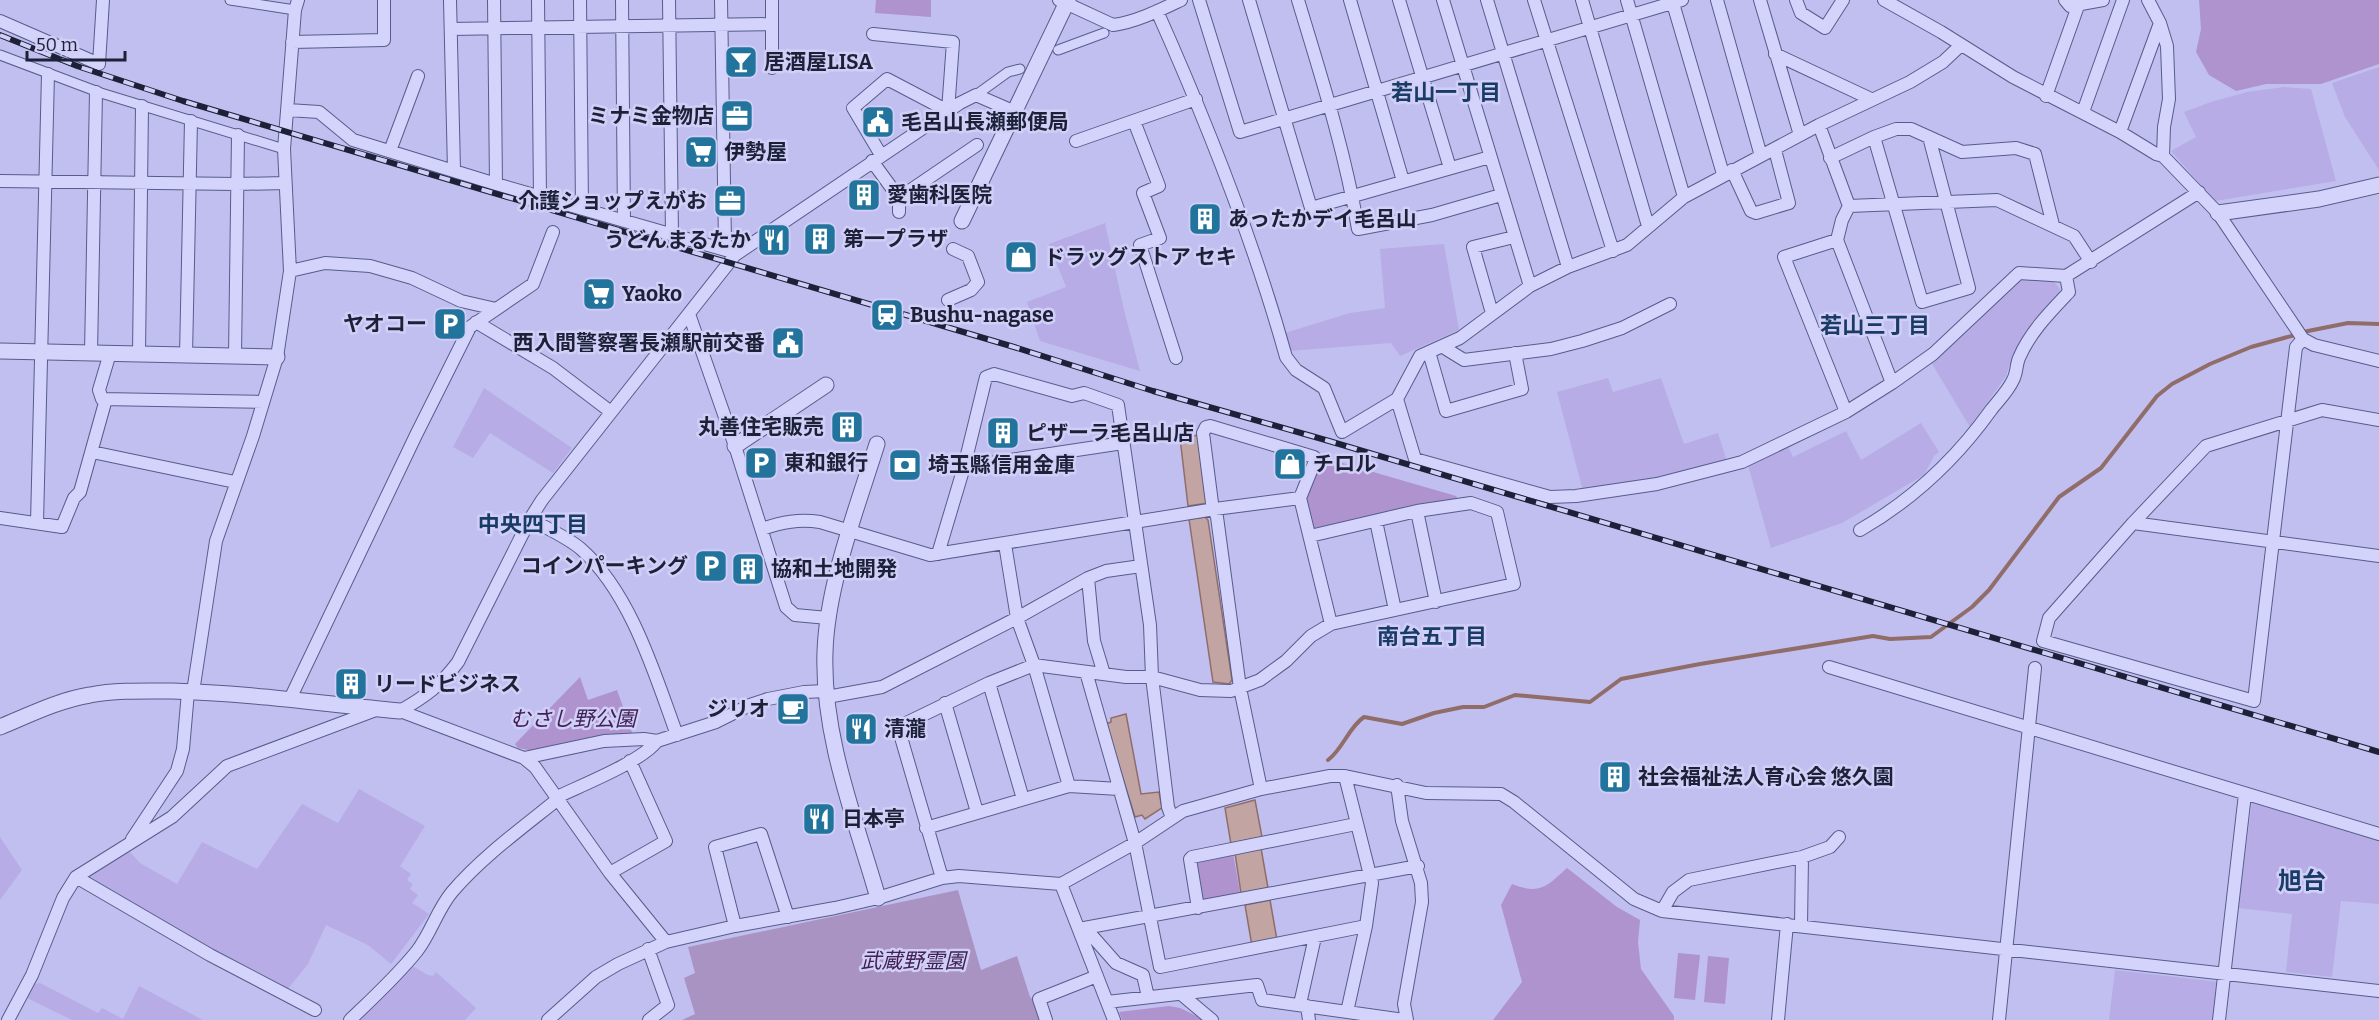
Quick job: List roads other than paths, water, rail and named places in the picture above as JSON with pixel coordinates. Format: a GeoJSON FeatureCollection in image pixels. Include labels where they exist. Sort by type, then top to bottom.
{"type":"FeatureCollection","features":[{"type":"Feature","properties":{"kind":"street"},"geometry":{"type":"LineString","coordinates":[[0,21],[99,64],[103,0]]}},
{"type":"Feature","properties":{"kind":"street"},"geometry":{"type":"LineString","coordinates":[[132,841],[177,771],[183,749],[216,541],[253,436],[277,357],[290,271],[284,149],[297,5],[230,0]]}},
{"type":"Feature","properties":{"kind":"street"},"geometry":{"type":"LineString","coordinates":[[292,42],[384,40],[384,0]]}},
{"type":"Feature","properties":{"kind":"street"},"geometry":{"type":"LineString","coordinates":[[450,0],[454,170]]}},
{"type":"Feature","properties":{"kind":"street"},"geometry":{"type":"LineString","coordinates":[[494,0],[495,184]]}},
{"type":"Feature","properties":{"kind":"street"},"geometry":{"type":"LineString","coordinates":[[538,0],[540,196]]}},
{"type":"Feature","properties":{"kind":"street"},"geometry":{"type":"LineString","coordinates":[[580,0],[582,209]]}},
{"type":"Feature","properties":{"kind":"street"},"geometry":{"type":"LineString","coordinates":[[622,0],[624,221]]}},
{"type":"Feature","properties":{"kind":"street"},"geometry":{"type":"LineString","coordinates":[[669,0],[672,235]]}},
{"type":"Feature","properties":{"kind":"street"},"geometry":{"type":"LineString","coordinates":[[721,0],[725,243],[732,253]]}},
{"type":"Feature","properties":{"kind":"street"},"geometry":{"type":"LineString","coordinates":[[772,0],[772,68]]}},
{"type":"Feature","properties":{"kind":"street"},"geometry":{"type":"LineString","coordinates":[[962,221],[1064,1],[1113,25],[1157,11],[1181,0]]}},
{"type":"Feature","properties":{"kind":"street"},"geometry":{"type":"LineString","coordinates":[[1199,0],[1240,132],[1676,1],[1727,172],[1751,212],[1756,213],[1789,203],[1775,150]]}},
{"type":"Feature","properties":{"kind":"street"},"geometry":{"type":"LineString","coordinates":[[1249,0],[1311,208],[1490,157]]}},
{"type":"Feature","properties":{"kind":"street"},"geometry":{"type":"LineString","coordinates":[[1298,0],[1353,196],[1358,229],[1432,215],[1501,195]]}},
{"type":"Feature","properties":{"kind":"street"},"geometry":{"type":"LineString","coordinates":[[1350,0],[1403,182]]}},
{"type":"Feature","properties":{"kind":"street"},"geometry":{"type":"LineString","coordinates":[[1399,0],[1450,168]]}},
{"type":"Feature","properties":{"kind":"street"},"geometry":{"type":"LineString","coordinates":[[1443,0],[1530,286]]}},
{"type":"Feature","properties":{"kind":"street"},"geometry":{"type":"LineString","coordinates":[[1487,0],[1568,267]]}},
{"type":"Feature","properties":{"kind":"street"},"geometry":{"type":"LineString","coordinates":[[1534,0],[1613,251]]}},
{"type":"Feature","properties":{"kind":"street"},"geometry":{"type":"LineString","coordinates":[[1582,0],[1648,226]]}},
{"type":"Feature","properties":{"kind":"street"},"geometry":{"type":"LineString","coordinates":[[1627,0],[1684,196]]}},
{"type":"Feature","properties":{"kind":"street"},"geometry":{"type":"LineString","coordinates":[[1717,0],[1761,156]]}},
{"type":"Feature","properties":{"kind":"street"},"geometry":{"type":"LineString","coordinates":[[1760,0],[1800,135]]}},
{"type":"Feature","properties":{"kind":"street"},"geometry":{"type":"LineString","coordinates":[[1797,0],[1801,13],[1825,28],[1843,0]]}},
{"type":"Feature","properties":{"kind":"street"},"geometry":{"type":"LineString","coordinates":[[1884,0],[2046,96],[2083,112],[2163,156],[2218,213],[2303,339],[2314,345],[2379,361]]}},
{"type":"Feature","properties":{"kind":"street"},"geometry":{"type":"LineString","coordinates":[[2065,0],[2070,6],[2103,0]]}},
{"type":"Feature","properties":{"kind":"street"},"geometry":{"type":"LineString","coordinates":[[2083,112],[2123,0]]}},
{"type":"Feature","properties":{"kind":"street"},"geometry":{"type":"LineString","coordinates":[[2148,0],[2160,23],[2167,46],[2169,99],[2163,127],[2163,156]]}},
{"type":"Feature","properties":{"kind":"street"},"geometry":{"type":"LineString","coordinates":[[2046,96],[2078,6]]}},
{"type":"Feature","properties":{"kind":"street"},"geometry":{"type":"LineString","coordinates":[[1157,11],[1196,99],[1257,257],[1286,357],[1296,370],[1323,388],[1342,432],[1397,399],[1420,356],[1460,338],[1530,286],[1568,267],[1627,245],[1684,196],[1819,125],[1910,82],[1935,67],[1961,45]]}},
{"type":"Feature","properties":{"kind":"street"},"geometry":{"type":"LineString","coordinates":[[2120,132],[2160,23]]}},
{"type":"Feature","properties":{"kind":"street"},"geometry":{"type":"LineString","coordinates":[[451,29],[771,24]]}},
{"type":"Feature","properties":{"kind":"street"},"geometry":{"type":"LineString","coordinates":[[1058,50],[1104,33]]}},
{"type":"Feature","properties":{"kind":"street"},"geometry":{"type":"LineString","coordinates":[[873,34],[953,42],[948,111]]}},
{"type":"Feature","properties":{"kind":"street"},"geometry":{"type":"LineString","coordinates":[[1775,54],[1871,99]]}},
{"type":"Feature","properties":{"kind":"street"},"geometry":{"type":"LineString","coordinates":[[0,55],[96,92],[284,149]]}},
{"type":"Feature","properties":{"kind":"street"},"geometry":{"type":"LineString","coordinates":[[400,711],[427,696],[443,683],[458,662],[530,519],[610,412],[689,314],[732,253],[948,111],[976,96],[1008,72],[1020,69]]}},
{"type":"Feature","properties":{"kind":"street"},"geometry":{"type":"LineString","coordinates":[[37,523],[48,74]]}},
{"type":"Feature","properties":{"kind":"street"},"geometry":{"type":"LineString","coordinates":[[390,151],[418,76]]}},
{"type":"Feature","properties":{"kind":"street"},"geometry":{"type":"LineString","coordinates":[[899,212],[899,198],[853,108],[887,80],[948,111]]}},
{"type":"Feature","properties":{"kind":"street"},"geometry":{"type":"LineString","coordinates":[[91,353],[96,92]]}},
{"type":"Feature","properties":{"kind":"street"},"geometry":{"type":"LineString","coordinates":[[976,96],[991,100],[1014,112]]}},
{"type":"Feature","properties":{"kind":"street"},"geometry":{"type":"LineString","coordinates":[[1076,141],[1196,99]]}},
{"type":"Feature","properties":{"kind":"street"},"geometry":{"type":"LineString","coordinates":[[139,354],[142,106]]}},
{"type":"Feature","properties":{"kind":"street"},"geometry":{"type":"LineString","coordinates":[[288,110],[319,112],[353,140],[732,253]]}},
{"type":"Feature","properties":{"kind":"street"},"geometry":{"type":"LineString","coordinates":[[186,355],[191,121]]}},
{"type":"Feature","properties":{"kind":"street"},"geometry":{"type":"LineString","coordinates":[[1134,121],[1159,186],[1143,193],[1160,238],[1140,245],[1176,358]]}},
{"type":"Feature","properties":{"kind":"street"},"geometry":{"type":"LineString","coordinates":[[1819,125],[1849,206],[1842,220],[1837,240],[1892,383]]}},
{"type":"Feature","properties":{"kind":"street"},"geometry":{"type":"LineString","coordinates":[[1830,158],[1874,136],[1896,129],[1911,129],[1962,152],[2016,148],[2035,154],[2053,225]]}},
{"type":"Feature","properties":{"kind":"street"},"geometry":{"type":"LineString","coordinates":[[235,356],[238,135]]}},
{"type":"Feature","properties":{"kind":"street"},"geometry":{"type":"LineString","coordinates":[[1874,136],[1922,302],[1969,288],[1929,137]]}},
{"type":"Feature","properties":{"kind":"street"},"geometry":{"type":"LineString","coordinates":[[899,198],[977,145]]}},
{"type":"Feature","properties":{"kind":"street"},"geometry":{"type":"LineString","coordinates":[[0,181],[285,183]]}},
{"type":"Feature","properties":{"kind":"street"},"geometry":{"type":"LineString","coordinates":[[2218,213],[2319,199],[2379,185]]}},
{"type":"Feature","properties":{"kind":"street"},"geometry":{"type":"LineString","coordinates":[[1397,399],[1414,459],[1550,497],[1576,496],[1657,484],[1742,462],[1846,412],[1933,354],[2019,273],[2066,276],[2199,192]]}},
{"type":"Feature","properties":{"kind":"street"},"geometry":{"type":"LineString","coordinates":[[1849,206],[1997,200],[2074,236],[2091,262]]}},
{"type":"Feature","properties":{"kind":"street"},"geometry":{"type":"LineString","coordinates":[[290,699],[470,327],[533,284],[553,232]]}},
{"type":"Feature","properties":{"kind":"street"},"geometry":{"type":"LineString","coordinates":[[1492,313],[1473,247],[1514,237]]}},
{"type":"Feature","properties":{"kind":"street"},"geometry":{"type":"LineString","coordinates":[[1837,240],[1784,257],[1846,412]]}},
{"type":"Feature","properties":{"kind":"street"},"geometry":{"type":"LineString","coordinates":[[948,300],[972,290],[978,282],[968,256],[953,249]]}},
{"type":"Feature","properties":{"kind":"street"},"geometry":{"type":"LineString","coordinates":[[290,271],[325,263],[370,266],[412,278],[461,301],[496,309]]}},
{"type":"Feature","properties":{"kind":"street"},"geometry":{"type":"LineString","coordinates":[[1860,530],[1888,514],[1911,496],[1931,479],[1976,432],[2013,380],[2019,359],[2041,322],[2069,292],[2066,276]]}},
{"type":"Feature","properties":{"kind":"street"},"geometry":{"type":"LineString","coordinates":[[1443,347],[1464,360],[1551,349],[1622,328],[1670,304]]}},
{"type":"Feature","properties":{"kind":"street"},"geometry":{"type":"LineString","coordinates":[[689,314],[789,612],[795,615],[828,618]]}},
{"type":"Feature","properties":{"kind":"street"},"geometry":{"type":"LineString","coordinates":[[476,322],[552,368],[610,412]]}},
{"type":"Feature","properties":{"kind":"street"},"geometry":{"type":"LineString","coordinates":[[2303,339],[2296,347],[2287,419],[2272,540],[2254,701],[2043,641],[2049,618],[2133,523],[2206,446],[2287,419],[2322,410],[2379,420]]}},
{"type":"Feature","properties":{"kind":"street"},"geometry":{"type":"LineString","coordinates":[[0,351],[277,357]]}},
{"type":"Feature","properties":{"kind":"street"},"geometry":{"type":"LineString","coordinates":[[1429,352],[1446,411],[1522,389],[1515,354]]}},
{"type":"Feature","properties":{"kind":"street"},"geometry":{"type":"LineString","coordinates":[[110,353],[99,390],[102,399],[263,402]]}},
{"type":"Feature","properties":{"kind":"street"},"geometry":{"type":"LineString","coordinates":[[938,554],[964,467],[986,377],[994,374],[1072,396],[1084,393],[1118,405],[1150,625],[1152,677],[1168,807],[1172,818]]}},
{"type":"Feature","properties":{"kind":"street"},"geometry":{"type":"LineString","coordinates":[[735,446],[826,385]]}},
{"type":"Feature","properties":{"kind":"street"},"geometry":{"type":"LineString","coordinates":[[0,518],[62,527],[74,498],[80,492],[106,399]]}},
{"type":"Feature","properties":{"kind":"street"},"geometry":{"type":"LineString","coordinates":[[1261,789],[1240,688],[1204,429],[1210,426],[1314,457],[1315,461],[1300,498],[1331,624]]}},
{"type":"Feature","properties":{"kind":"street"},"geometry":{"type":"LineString","coordinates":[[964,467],[1123,443]]}},
{"type":"Feature","properties":{"kind":"street"},"geometry":{"type":"LineString","coordinates":[[877,444],[834,587],[825,651],[827,694],[838,759],[878,898]]}},
{"type":"Feature","properties":{"kind":"street"},"geometry":{"type":"LineString","coordinates":[[92,452],[236,482]]}},
{"type":"Feature","properties":{"kind":"street"},"geometry":{"type":"LineString","coordinates":[[762,529],[783,522],[803,519],[831,525],[930,555],[1134,521],[1300,498]]}},
{"type":"Feature","properties":{"kind":"street"},"geometry":{"type":"LineString","coordinates":[[942,878],[898,727],[945,703],[1034,665],[1104,674],[1152,677],[1200,690],[1232,691],[1260,680],[1286,660],[1311,636],[1331,624],[1514,584],[1497,512],[1471,503],[1417,512],[1310,536]]}},
{"type":"Feature","properties":{"kind":"street"},"geometry":{"type":"LineString","coordinates":[[1417,512],[1436,602]]}},
{"type":"Feature","properties":{"kind":"street"},"geometry":{"type":"LineString","coordinates":[[530,519],[580,548],[609,583],[642,640],[677,735]]}},
{"type":"Feature","properties":{"kind":"street"},"geometry":{"type":"LineString","coordinates":[[1376,521],[1395,610]]}},
{"type":"Feature","properties":{"kind":"street"},"geometry":{"type":"LineString","coordinates":[[2133,523],[2379,556]]}},
{"type":"Feature","properties":{"kind":"street"},"geometry":{"type":"LineString","coordinates":[[1005,544],[1017,618],[1034,665],[1070,786]]}},
{"type":"Feature","properties":{"kind":"street"},"geometry":{"type":"LineString","coordinates":[[524,758],[604,741],[644,739],[657,741],[716,722],[768,699],[882,687],[1017,618],[1088,578],[1106,572],[1141,566]]}},
{"type":"Feature","properties":{"kind":"street"},"geometry":{"type":"LineString","coordinates":[[1088,578],[1094,641],[1104,674]]}},
{"type":"Feature","properties":{"kind":"street"},"geometry":{"type":"LineString","coordinates":[[1829,667],[2379,834]]}},
{"type":"Feature","properties":{"kind":"street"},"geometry":{"type":"LineString","coordinates":[[1999,1020],[2035,668]]}},
{"type":"Feature","properties":{"kind":"street"},"geometry":{"type":"LineString","coordinates":[[1086,672],[1135,843],[1160,967],[1366,926]]}},
{"type":"Feature","properties":{"kind":"street"},"geometry":{"type":"LineString","coordinates":[[989,683],[1023,799]]}},
{"type":"Feature","properties":{"kind":"street"},"geometry":{"type":"LineString","coordinates":[[0,727],[62,703],[90,695],[122,692],[191,692],[290,699],[400,711],[524,758],[535,767],[610,873],[666,942]]}},
{"type":"Feature","properties":{"kind":"street"},"geometry":{"type":"LineString","coordinates":[[945,703],[977,812]]}},
{"type":"Feature","properties":{"kind":"street"},"geometry":{"type":"LineString","coordinates":[[8,1020],[32,975],[63,898],[76,878],[171,817],[227,766],[377,709]]}},
{"type":"Feature","properties":{"kind":"street"},"geometry":{"type":"LineString","coordinates":[[350,1020],[379,993],[418,950],[435,916],[466,877],[558,798],[630,761],[652,748],[657,741]]}},
{"type":"Feature","properties":{"kind":"street"},"geometry":{"type":"LineString","coordinates":[[610,873],[666,841],[630,761]]}},
{"type":"Feature","properties":{"kind":"street"},"geometry":{"type":"LineString","coordinates":[[548,1020],[596,977],[666,942],[878,898],[942,878],[959,876],[1061,884],[1135,843],[1172,818],[1195,807],[1261,789],[1330,776],[1345,776],[1397,785],[1426,793],[1501,794],[1634,899],[1662,911],[2379,991]]}},
{"type":"Feature","properties":{"kind":"street"},"geometry":{"type":"LineString","coordinates":[[1345,776],[1372,884],[1366,926],[1347,1012]]}},
{"type":"Feature","properties":{"kind":"street"},"geometry":{"type":"LineString","coordinates":[[1107,1002],[1257,985],[1262,1000],[1347,1012],[1372,1018],[1406,1020],[1404,1004],[1422,902],[1422,883],[1402,821],[1397,785]]}},
{"type":"Feature","properties":{"kind":"street"},"geometry":{"type":"LineString","coordinates":[[926,828],[1070,786],[1119,789]]}},
{"type":"Feature","properties":{"kind":"street"},"geometry":{"type":"LineString","coordinates":[[2219,1020],[2245,794]]}},
{"type":"Feature","properties":{"kind":"street"},"geometry":{"type":"LineString","coordinates":[[1198,908],[1190,860],[1192,857],[1356,824]]}},
{"type":"Feature","properties":{"kind":"street"},"geometry":{"type":"LineString","coordinates":[[735,926],[715,847],[761,834],[788,916]]}},
{"type":"Feature","properties":{"kind":"street"},"geometry":{"type":"LineString","coordinates":[[1662,911],[1673,892],[1689,880],[1802,857],[1830,847],[1839,837]]}},
{"type":"Feature","properties":{"kind":"street"},"geometry":{"type":"LineString","coordinates":[[1801,926],[1802,857]]}},
{"type":"Feature","properties":{"kind":"street"},"geometry":{"type":"LineString","coordinates":[[1082,929],[1418,866]]}},
{"type":"Feature","properties":{"kind":"street"},"geometry":{"type":"LineString","coordinates":[[76,878],[210,955],[315,1010]]}},
{"type":"Feature","properties":{"kind":"street"},"geometry":{"type":"LineString","coordinates":[[1061,884],[1082,929],[1114,1020]]}},
{"type":"Feature","properties":{"kind":"street"},"geometry":{"type":"LineString","coordinates":[[1778,1020],[1787,924]]}},
{"type":"Feature","properties":{"kind":"street"},"geometry":{"type":"LineString","coordinates":[[1082,929],[1116,963],[1143,975],[1148,997]]}},
{"type":"Feature","properties":{"kind":"street"},"geometry":{"type":"LineString","coordinates":[[1309,1020],[1304,1005],[1315,937]]}},
{"type":"Feature","properties":{"kind":"street"},"geometry":{"type":"LineString","coordinates":[[648,949],[668,1005],[649,1020]]}},
{"type":"Feature","properties":{"kind":"street"},"geometry":{"type":"LineString","coordinates":[[1046,1020],[1040,999],[1097,976]]}},
{"type":"Feature","properties":{"kind":"street"},"geometry":{"type":"LineString","coordinates":[[1181,994],[1212,1020]]}},
{"type":"Feature","properties":{"kind":"waterway"},"geometry":{"type":"LineString","coordinates":[[2303,332],[2348,323],[2379,324]]}},
{"type":"Feature","properties":{"kind":"waterway"},"geometry":{"type":"LineString","coordinates":[[1328,760],[1364,717],[1402,724],[1434,713],[1463,707],[1484,707],[1515,695],[1590,702],[1621,679],[1873,636],[1890,639],[1931,637],[1972,607],[1989,590],[2059,497],[2101,468],[2157,396],[2172,384],[2210,364],[2251,347],[2295,335]]}},
{"type":"Feature","properties":{"kind":"railway"},"geometry":{"type":"LineString","coordinates":[[0,35],[77,66],[183,101],[1014,347],[1153,391],[2379,752]]}},
{"type":"Feature","properties":{"kind":"place","name":"居酒屋LISA"},"geometry":{"type":"Point","coordinates":[741,62]}},
{"type":"Feature","properties":{"kind":"place","name":"ミナミ金物店"},"geometry":{"type":"Point","coordinates":[737,116]}},
{"type":"Feature","properties":{"kind":"place","name":"毛呂山長瀬郵便局"},"geometry":{"type":"Point","coordinates":[878,122]}},
{"type":"Feature","properties":{"kind":"place","name":"伊勢屋"},"geometry":{"type":"Point","coordinates":[701,152]}},
{"type":"Feature","properties":{"kind":"place","name":"愛歯科医院"},"geometry":{"type":"Point","coordinates":[864,195]}},
{"type":"Feature","properties":{"kind":"place","name":"介護ショップえがお"},"geometry":{"type":"Point","coordinates":[730,201]}},
{"type":"Feature","properties":{"kind":"place","name":"あったかデイ毛呂山"},"geometry":{"type":"Point","coordinates":[1205,219]}},
{"type":"Feature","properties":{"kind":"place","name":"第一プラザ"},"geometry":{"type":"Point","coordinates":[820,239]}},
{"type":"Feature","properties":{"kind":"place","name":"うどんまるたか"},"geometry":{"type":"Point","coordinates":[774,240]}},
{"type":"Feature","properties":{"kind":"place","name":"ドラッグストア セキ"},"geometry":{"type":"Point","coordinates":[1021,257]}},
{"type":"Feature","properties":{"kind":"place","name":"Yaoko"},"geometry":{"type":"Point","coordinates":[599,294]}},
{"type":"Feature","properties":{"kind":"place","name":"Bushu-nagase"},"geometry":{"type":"Point","coordinates":[887,315]}},
{"type":"Feature","properties":{"kind":"place","name":"ヤオコー"},"geometry":{"type":"Point","coordinates":[450,324]}},
{"type":"Feature","properties":{"kind":"place","name":"西入間警察署長瀬駅前交番"},"geometry":{"type":"Point","coordinates":[788,343]}},
{"type":"Feature","properties":{"kind":"place","name":"丸善住宅販売"},"geometry":{"type":"Point","coordinates":[847,427]}},
{"type":"Feature","properties":{"kind":"place","name":"ピザーラ毛呂山店"},"geometry":{"type":"Point","coordinates":[1003,433]}},
{"type":"Feature","properties":{"kind":"place","name":"東和銀行"},"geometry":{"type":"Point","coordinates":[761,463]}},
{"type":"Feature","properties":{"kind":"place","name":"チロル"},"geometry":{"type":"Point","coordinates":[1290,464]}},
{"type":"Feature","properties":{"kind":"place","name":"埼玉縣信用金庫"},"geometry":{"type":"Point","coordinates":[905,465]}},
{"type":"Feature","properties":{"kind":"place","name":"コインパーキング"},"geometry":{"type":"Point","coordinates":[711,566]}},
{"type":"Feature","properties":{"kind":"place","name":"協和土地開発"},"geometry":{"type":"Point","coordinates":[748,569]}},
{"type":"Feature","properties":{"kind":"place","name":"リードビジネス"},"geometry":{"type":"Point","coordinates":[351,684]}},
{"type":"Feature","properties":{"kind":"place","name":"ジリオ"},"geometry":{"type":"Point","coordinates":[793,709]}},
{"type":"Feature","properties":{"kind":"place","name":"清瀧"},"geometry":{"type":"Point","coordinates":[861,729]}},
{"type":"Feature","properties":{"kind":"place","name":"社会福祉法人育心会 悠久園"},"geometry":{"type":"Point","coordinates":[1615,777]}},
{"type":"Feature","properties":{"kind":"place","name":"日本亭"},"geometry":{"type":"Point","coordinates":[819,819]}},
{"type":"Feature","properties":{"kind":"district","name":"若山一丁目"},"geometry":{"type":"Point","coordinates":[1446,92]}},
{"type":"Feature","properties":{"kind":"district","name":"若山三丁目"},"geometry":{"type":"Point","coordinates":[1875,325]}},
{"type":"Feature","properties":{"kind":"district","name":"中央四丁目"},"geometry":{"type":"Point","coordinates":[533,524]}},
{"type":"Feature","properties":{"kind":"district","name":"南台五丁目"},"geometry":{"type":"Point","coordinates":[1432,636]}},
{"type":"Feature","properties":{"kind":"district","name":"旭台"},"geometry":{"type":"Point","coordinates":[2302,881]}},
{"type":"Feature","properties":{"kind":"park label","name":"むさし野公園"},"geometry":{"type":"Point","coordinates":[573,719]}},
{"type":"Feature","properties":{"kind":"park label","name":"武蔵野霊園"},"geometry":{"type":"Point","coordinates":[913,961]}}]}
